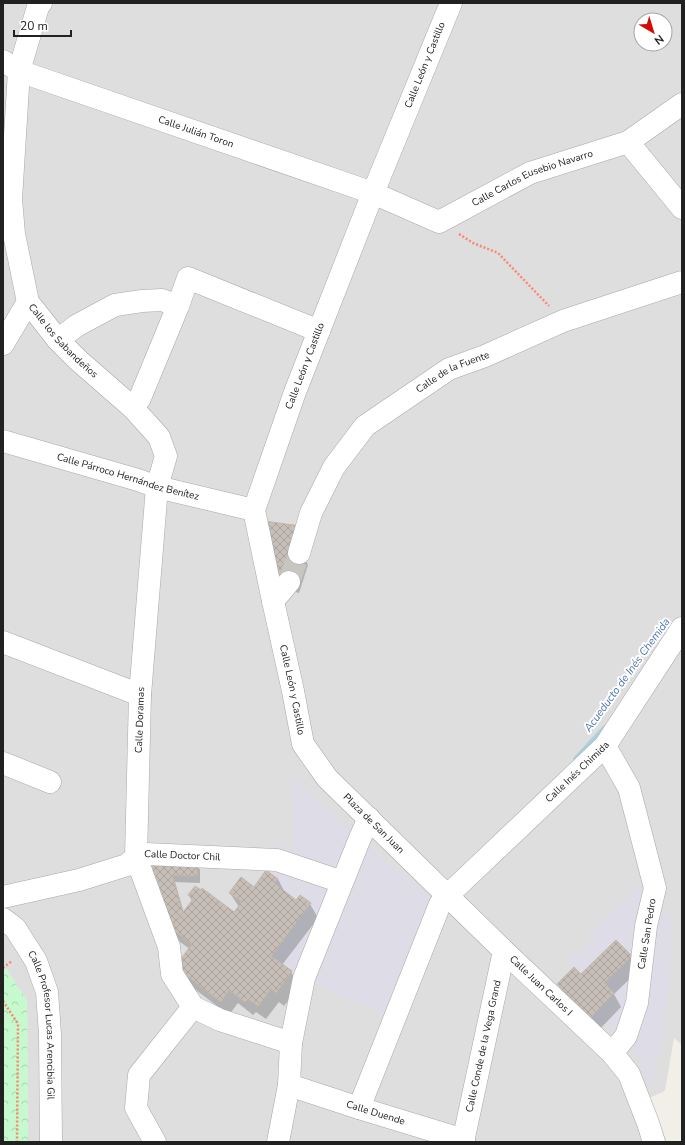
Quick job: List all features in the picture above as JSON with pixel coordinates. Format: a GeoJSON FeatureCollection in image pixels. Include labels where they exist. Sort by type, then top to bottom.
{"type":"FeatureCollection","features":[{"type":"Feature","properties":{"kind":"street","name":"Calle los Sabandeños"},"geometry":{"type":"LineString","coordinates":[[41,3],[11,66],[10,198],[14,234],[28,302],[58,340],[78,360],[133,408],[159,437],[166,456],[157,487]]}},
{"type":"Feature","properties":{"kind":"street","name":"Calle León y Castillo"},"geometry":{"type":"LineString","coordinates":[[303,744],[254,510],[295,392],[373,193],[451,3]]}},
{"type":"Feature","properties":{"kind":"street","name":"Calle Julián Toron"},"geometry":{"type":"LineString","coordinates":[[11,66],[373,193],[439,222]]}},
{"type":"Feature","properties":{"kind":"street","name":"Calle Carlos Eusebio Navarro"},"geometry":{"type":"LineString","coordinates":[[439,222],[530,173],[628,142],[682,104]]}},
{"type":"Feature","properties":{"kind":"street"},"geometry":{"type":"LineString","coordinates":[[628,142],[682,208]]}},
{"type":"Feature","properties":{"kind":"street"},"geometry":{"type":"LineString","coordinates":[[133,408],[140,398],[188,278],[319,331]]}},
{"type":"Feature","properties":{"kind":"street","name":"Calle de la Fuente"},"geometry":{"type":"LineString","coordinates":[[299,552],[311,513],[334,467],[365,426],[449,369],[485,356],[563,321],[682,282]]}},
{"type":"Feature","properties":{"kind":"street"},"geometry":{"type":"LineString","coordinates":[[58,340],[76,326],[115,306],[142,301],[162,300],[178,306]]}},
{"type":"Feature","properties":{"kind":"street"},"geometry":{"type":"LineString","coordinates":[[7,328],[28,302]]}},
{"type":"Feature","properties":{"kind":"street","name":"Calle Párroco Hernández Benítez"},"geometry":{"type":"LineString","coordinates":[[3,441],[138,480],[157,487],[254,510]]}},
{"type":"Feature","properties":{"kind":"street","name":"Calle Doramas"},"geometry":{"type":"LineString","coordinates":[[157,487],[140,695],[136,857],[169,947],[172,974],[193,1007]]}},
{"type":"Feature","properties":{"kind":"street"},"geometry":{"type":"LineString","coordinates":[[273,601],[289,582]]}},
{"type":"Feature","properties":{"kind":"street","name":"Calle Inés Chimida"},"geometry":{"type":"LineString","coordinates":[[359,1108],[440,904],[449,897],[604,746],[682,628]]}},
{"type":"Feature","properties":{"kind":"street"},"geometry":{"type":"LineString","coordinates":[[3,642],[140,695]]}},
{"type":"Feature","properties":{"kind":"street","name":"Plaza de San Juan"},"geometry":{"type":"LineString","coordinates":[[303,744],[327,778],[449,897]]}},
{"type":"Feature","properties":{"kind":"street","name":"Calle San Pedro"},"geometry":{"type":"LineString","coordinates":[[604,746],[629,788],[655,888],[646,926],[637,1003],[626,1036],[612,1053]]}},
{"type":"Feature","properties":{"kind":"street"},"geometry":{"type":"LineString","coordinates":[[3,763],[50,782]]}},
{"type":"Feature","properties":{"kind":"street"},"geometry":{"type":"LineString","coordinates":[[278,1142],[289,1085],[291,1043],[304,978],[368,818]]}},
{"type":"Feature","properties":{"kind":"street","name":"Calle Doctor Chil"},"geometry":{"type":"LineString","coordinates":[[3,898],[100,874],[127,865],[136,857],[146,854],[276,860],[342,882]]}},
{"type":"Feature","properties":{"kind":"street","name":"Calle Juan Carlos I"},"geometry":{"type":"LineString","coordinates":[[449,897],[612,1053],[629,1074],[654,1142]]}},
{"type":"Feature","properties":{"kind":"street","name":"Calle Profesor Lucas Arencibia Gil"},"geometry":{"type":"LineString","coordinates":[[3,919],[15,928],[36,961],[47,992],[50,1034],[51,1142]]}},
{"type":"Feature","properties":{"kind":"street","name":"Calle Conde de la Vega Grand"},"geometry":{"type":"LineString","coordinates":[[463,1141],[504,951]]}},
{"type":"Feature","properties":{"kind":"street"},"geometry":{"type":"LineString","coordinates":[[154,1142],[136,1108],[139,1075],[193,1007],[220,1020],[291,1043]]}},
{"type":"Feature","properties":{"kind":"street","name":"Calle Duende"},"geometry":{"type":"LineString","coordinates":[[289,1085],[463,1141]]}},
{"type":"Feature","properties":{"kind":"path"},"geometry":{"type":"LineString","coordinates":[[439,222],[473,243],[498,253],[563,321]]}},
{"type":"Feature","properties":{"kind":"path"},"geometry":{"type":"LineString","coordinates":[[3,1002],[18,1024],[17,1142]]}},
{"type":"Feature","properties":{"kind":"shaded area"},"geometry":{"type":"Polygon","coordinates":[[[3,3],[682,3],[682,1045],[674,1038],[665,1091],[649,1098],[667,1142],[28,1142],[27,1001],[3,964],[3,3]]]}},
{"type":"Feature","properties":{"kind":"shaded area"},"geometry":{"type":"Polygon","coordinates":[[[291,776],[372,849],[444,908],[402,1021],[315,984],[292,971],[271,956],[311,903],[300,895],[296,900],[274,883],[278,879],[266,870],[277,860],[277,846],[293,845],[291,776]]]}},
{"type":"Feature","properties":{"kind":"shaded area"},"geometry":{"type":"Polygon","coordinates":[[[639,885],[671,917],[671,967],[662,1040],[650,1089],[631,1041],[621,1032],[590,1018],[614,993],[604,983],[631,956],[616,940],[581,974],[567,960],[577,950],[580,953],[593,941],[588,935],[639,885]]]}},
{"type":"Feature","properties":{"kind":"green space"},"geometry":{"type":"Polygon","coordinates":[[[3,965],[27,1000],[28,1142],[3,1142],[3,965]]]}},
{"type":"Feature","properties":{"kind":"building"},"geometry":{"type":"Polygon","coordinates":[[[264,521],[301,526],[303,554],[293,583],[275,583],[264,521]]]}},
{"type":"Feature","properties":{"kind":"building"},"geometry":{"type":"Polygon","coordinates":[[[148,860],[197,862],[197,876],[172,875],[183,913],[171,928],[155,875],[153,875],[148,860]]]}},
{"type":"Feature","properties":{"kind":"building"},"geometry":{"type":"Polygon","coordinates":[[[266,870],[278,879],[274,883],[296,900],[300,895],[311,903],[271,956],[292,971],[276,993],[271,989],[258,1006],[248,999],[245,1002],[229,990],[221,1002],[175,967],[192,944],[171,928],[193,899],[188,895],[195,886],[201,890],[202,888],[234,912],[242,902],[229,893],[241,877],[254,887],[266,870]]]}},
{"type":"Feature","properties":{"kind":"building"},"geometry":{"type":"Polygon","coordinates":[[[616,940],[632,956],[604,983],[614,993],[590,1018],[557,984],[574,967],[581,974],[616,940]]]}},
{"type":"Feature","properties":{"kind":"waterway","name":"Acueducto de Inés Chemida"},"geometry":{"type":"LineString","coordinates":[[576,759],[605,728]]}},
{"type":"Feature","properties":{"kind":"tunnel"},"geometry":{"type":"LineString","coordinates":[[289,582],[299,553]]}}]}
